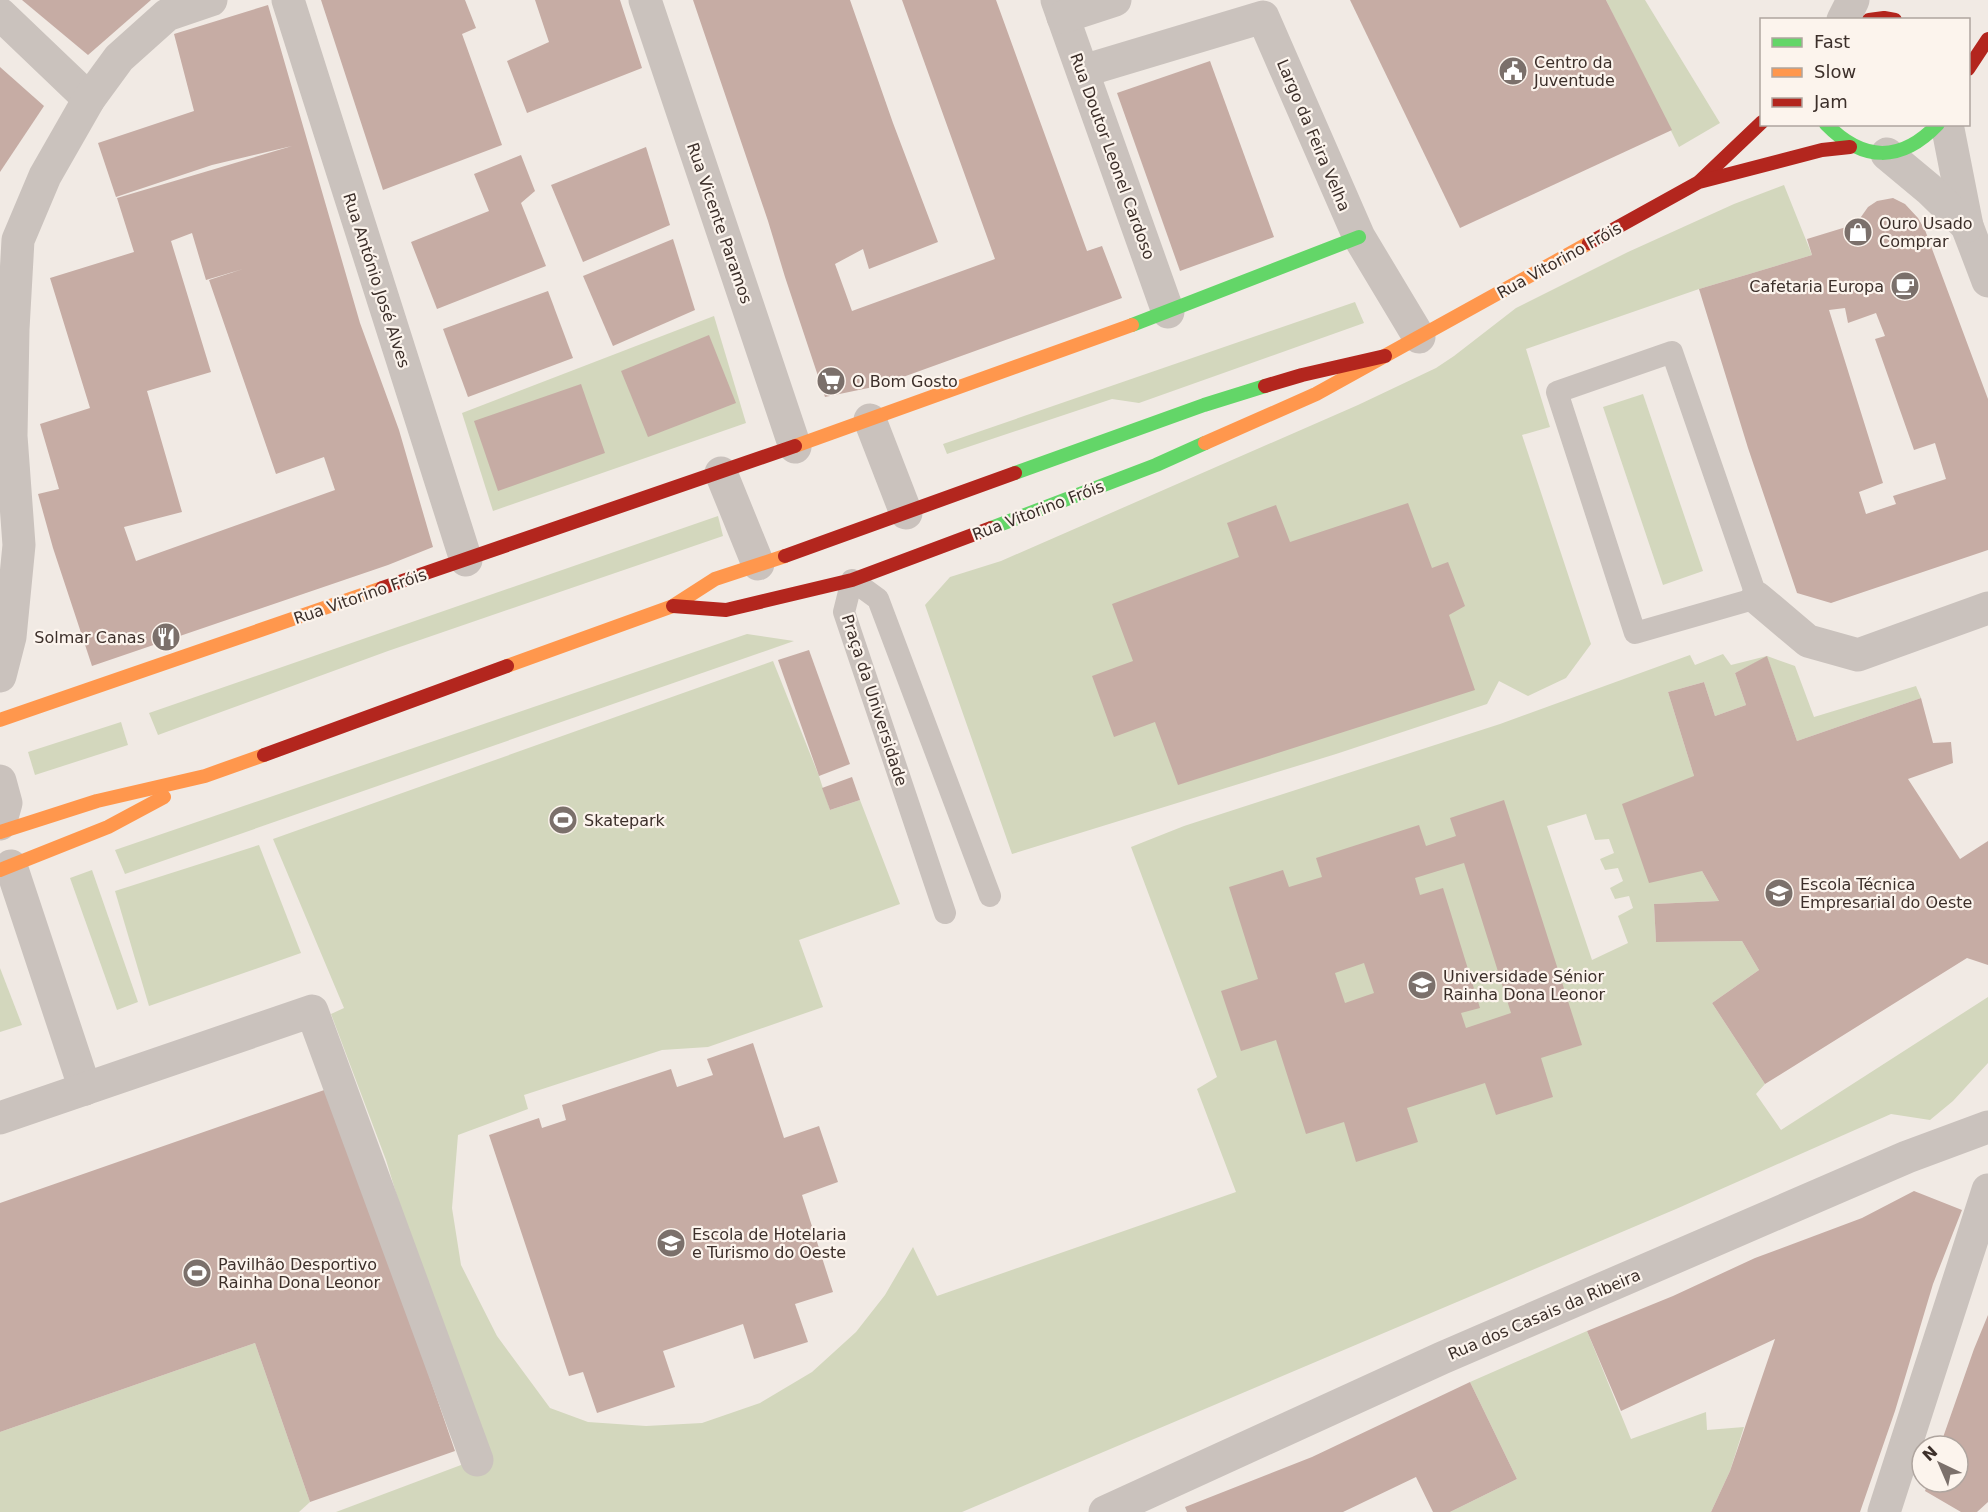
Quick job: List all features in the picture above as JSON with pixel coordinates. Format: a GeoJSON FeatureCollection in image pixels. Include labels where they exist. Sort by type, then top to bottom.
{"type":"FeatureCollection","features":[{"type":"Feature","properties":{"kind":"main road"},"geometry":{"type":"LineString","coordinates":[[1970,66],[1988,39]]}},
{"type":"Feature","properties":{"kind":"main road","name":"Rua Vitorino Fróis"},"geometry":{"type":"LineString","coordinates":[[1699,182],[1760,123]]}},
{"type":"Feature","properties":{"kind":"main road"},"geometry":{"type":"LineString","coordinates":[[1828,126],[1840,141],[1850,147]]}},
{"type":"Feature","properties":{"kind":"main road","name":"Rua Vitorino Fróis"},"geometry":{"type":"LineString","coordinates":[[673,606],[726,610],[850,575],[1156,465],[1316,394],[1699,182],[1822,150],[1850,147],[1868,153],[1887,154],[1916,146],[1936,126]]}},
{"type":"Feature","properties":{"kind":"main road"},"geometry":{"type":"LineString","coordinates":[[1168,312],[1359,237]]}},
{"type":"Feature","properties":{"kind":"main road","name":"Rua Vitorino Fróis"},"geometry":{"type":"LineString","coordinates":[[0,720],[721,473],[1168,312]]}},
{"type":"Feature","properties":{"kind":"main road","name":"Rua Vitorino Fróis"},"geometry":{"type":"LineString","coordinates":[[0,832],[97,801],[205,776],[673,606],[715,579],[758,564],[837,544],[906,513],[1204,405],[1302,375],[1386,356]]}},
{"type":"Feature","properties":{"kind":"main road","name":"Rua Vitorino Fróis"},"geometry":{"type":"LineString","coordinates":[[4,851],[108,827],[205,776]]}},
{"type":"Feature","properties":{"kind":"street"},"geometry":{"type":"LineString","coordinates":[[0,676],[10,637],[19,545],[11,436],[13,329],[18,240],[45,176],[89,99],[119,58],[167,15],[211,0]]}},
{"type":"Feature","properties":{"kind":"street","name":"Rua António José Alves"},"geometry":{"type":"LineString","coordinates":[[288,0],[466,560]]}},
{"type":"Feature","properties":{"kind":"street","name":"Rua Vicente Paramos"},"geometry":{"type":"LineString","coordinates":[[645,0],[795,447]]}},
{"type":"Feature","properties":{"kind":"street"},"geometry":{"type":"LineString","coordinates":[[1060,8],[1115,0]]}},
{"type":"Feature","properties":{"kind":"street"},"geometry":{"type":"LineString","coordinates":[[1844,18],[1853,0]]}},
{"type":"Feature","properties":{"kind":"street"},"geometry":{"type":"LineString","coordinates":[[1899,0],[1902,18]]}},
{"type":"Feature","properties":{"kind":"street","name":"Rua Doutor Leonel Cardoso"},"geometry":{"type":"LineString","coordinates":[[1060,8],[1168,312]]}},
{"type":"Feature","properties":{"kind":"street"},"geometry":{"type":"LineString","coordinates":[[0,14],[89,99]]}},
{"type":"Feature","properties":{"kind":"street","name":"Largo da Feira Velha"},"geometry":{"type":"LineString","coordinates":[[1083,71],[1263,16],[1359,237]]}},
{"type":"Feature","properties":{"kind":"street"},"geometry":{"type":"LineString","coordinates":[[1947,126],[1967,226],[1988,281]]}},
{"type":"Feature","properties":{"kind":"street"},"geometry":{"type":"LineString","coordinates":[[1887,154],[1929,189],[1967,226]]}},
{"type":"Feature","properties":{"kind":"street"},"geometry":{"type":"LineString","coordinates":[[1359,237],[1419,337]]}},
{"type":"Feature","properties":{"kind":"street"},"geometry":{"type":"LineString","coordinates":[[870,420],[906,513]]}},
{"type":"Feature","properties":{"kind":"street"},"geometry":{"type":"LineString","coordinates":[[721,473],[758,564]]}},
{"type":"Feature","properties":{"kind":"street"},"geometry":{"type":"LineString","coordinates":[[1757,598],[1808,641],[1858,656],[1988,608]]}},
{"type":"Feature","properties":{"kind":"street"},"geometry":{"type":"LineString","coordinates":[[0,781],[6,803],[4,851],[85,1089]]}},
{"type":"Feature","properties":{"kind":"street"},"geometry":{"type":"LineString","coordinates":[[0,1119],[312,1011],[477,1460]]}},
{"type":"Feature","properties":{"kind":"street","name":"Rua dos Casais da Ribeira"},"geometry":{"type":"LineString","coordinates":[[1104,1512],[1442,1358],[1906,1157],[1988,1127]]}},
{"type":"Feature","properties":{"kind":"street"},"geometry":{"type":"LineString","coordinates":[[1884,1512],[1988,1190]]}},
{"type":"Feature","properties":{"kind":"lane"},"geometry":{"type":"LineString","coordinates":[[1672,352],[1757,598],[1635,633],[1557,392],[1672,352]]}},
{"type":"Feature","properties":{"kind":"lane","name":"Praça da Universidade"},"geometry":{"type":"LineString","coordinates":[[850,575],[878,599],[990,896]]}},
{"type":"Feature","properties":{"kind":"lane","name":"Praça da Universidade"},"geometry":{"type":"LineString","coordinates":[[850,575],[844,612],[945,913]]}},
{"type":"Feature","properties":{"kind":"green space"},"geometry":{"type":"Polygon","coordinates":[[[1606,0],[1645,0],[1720,123],[1679,147],[1606,0]]]}},
{"type":"Feature","properties":{"kind":"green space"},"geometry":{"type":"Polygon","coordinates":[[[1784,185],[1812,255],[1699,289],[1526,349],[1550,427],[1522,435],[1591,644],[1566,678],[1528,696],[1499,681],[1487,704],[1336,754],[1012,854],[925,605],[950,577],[1001,561],[1358,405],[1436,368],[1516,308],[1628,252],[1734,204],[1784,185]]]}},
{"type":"Feature","properties":{"kind":"green space"},"geometry":{"type":"Polygon","coordinates":[[[1355,302],[1364,323],[1139,403],[1112,399],[947,454],[943,444],[1355,302]]]}},
{"type":"Feature","properties":{"kind":"green space"},"geometry":{"type":"Polygon","coordinates":[[[714,316],[746,423],[493,511],[462,413],[714,316]]]}},
{"type":"Feature","properties":{"kind":"green space"},"geometry":{"type":"Polygon","coordinates":[[[1643,394],[1703,571],[1663,585],[1603,407],[1643,394]]]}},
{"type":"Feature","properties":{"kind":"green space"},"geometry":{"type":"Polygon","coordinates":[[[718,516],[723,536],[388,651],[158,735],[149,713],[718,516]]]}},
{"type":"Feature","properties":{"kind":"green space"},"geometry":{"type":"Polygon","coordinates":[[[747,634],[794,641],[125,874],[115,850],[747,634]]]}},
{"type":"Feature","properties":{"kind":"green space"},"geometry":{"type":"Polygon","coordinates":[[[1723,654],[1731,665],[1767,656],[1795,666],[1814,717],[1916,686],[1921,698],[1797,741],[1767,657],[1735,673],[1746,705],[1715,716],[1704,682],[1668,692],[1694,776],[1702,871],[1719,901],[1654,904],[1656,942],[1742,941],[1759,970],[1712,1003],[1765,1084],[1756,1094],[1781,1130],[1988,997],[1988,1063],[1953,1101],[1930,1120],[1891,1114],[1676,1209],[962,1512],[336,1512],[477,1459],[386,1160],[331,1014],[344,1008],[273,839],[773,661],[819,776],[830,810],[860,800],[900,904],[799,940],[823,1007],[708,1047],[662,1050],[524,1095],[528,1109],[458,1135],[452,1208],[461,1265],[497,1336],[550,1408],[588,1422],[646,1426],[702,1423],[760,1403],[812,1372],[856,1332],[885,1295],[913,1247],[937,1296],[1236,1192],[1197,1089],[1217,1077],[1131,847],[1184,826],[1500,724],[1690,655],[1695,665],[1723,654]],[[1586,814],[1547,826],[1592,960],[1628,943],[1618,916],[1633,908],[1629,896],[1615,899],[1610,888],[1623,881],[1618,868],[1605,870],[1600,859],[1614,853],[1609,839],[1595,840],[1586,814]]]}},
{"type":"Feature","properties":{"kind":"green space"},"geometry":{"type":"Polygon","coordinates":[[[121,722],[128,745],[35,775],[28,752],[121,722]]]}},
{"type":"Feature","properties":{"kind":"green space"},"geometry":{"type":"Polygon","coordinates":[[[259,845],[301,953],[149,1006],[115,891],[259,845]]]}},
{"type":"Feature","properties":{"kind":"green space"},"geometry":{"type":"Polygon","coordinates":[[[92,870],[138,1002],[117,1010],[70,878],[92,870]]]}},
{"type":"Feature","properties":{"kind":"green space"},"geometry":{"type":"Polygon","coordinates":[[[0,968],[22,1025],[0,1032],[0,968]]]}},
{"type":"Feature","properties":{"kind":"green space"},"geometry":{"type":"Polygon","coordinates":[[[1587,1331],[1631,1439],[1706,1412],[1707,1430],[1744,1427],[1730,1471],[1711,1512],[1450,1512],[1517,1479],[1470,1382],[1587,1331]]]}},
{"type":"Feature","properties":{"kind":"green space"},"geometry":{"type":"Polygon","coordinates":[[[255,1343],[310,1502],[299,1512],[0,1512],[0,1432],[255,1343]]]}},
{"type":"Feature","properties":{"kind":"building"},"geometry":{"type":"Polygon","coordinates":[[[22,0],[151,0],[88,55],[22,0]]]}},
{"type":"Feature","properties":{"kind":"building"},"geometry":{"type":"Polygon","coordinates":[[[321,0],[465,0],[476,28],[462,34],[502,145],[383,190],[321,0]]]}},
{"type":"Feature","properties":{"kind":"building"},"geometry":{"type":"Polygon","coordinates":[[[535,0],[620,0],[642,68],[527,113],[507,61],[549,42],[535,0]]]}},
{"type":"Feature","properties":{"kind":"building"},"geometry":{"type":"Polygon","coordinates":[[[693,0],[850,0],[938,242],[869,269],[863,249],[835,264],[852,311],[995,259],[902,0],[996,0],[1087,251],[1102,246],[1122,298],[878,386],[825,397],[693,0]]]}},
{"type":"Feature","properties":{"kind":"building","name":"Centro da Juventude"},"geometry":{"type":"Polygon","coordinates":[[[1350,0],[1606,0],[1672,130],[1460,228],[1350,0]]]}},
{"type":"Feature","properties":{"kind":"building"},"geometry":{"type":"Polygon","coordinates":[[[268,5],[360,323],[399,430],[433,547],[388,565],[92,666],[53,548],[38,494],[59,489],[40,424],[90,408],[50,278],[134,252],[117,198],[292,146],[212,165],[116,197],[98,143],[194,111],[174,34],[268,5]],[[192,233],[171,241],[211,372],[147,391],[182,512],[124,527],[136,561],[335,490],[324,457],[276,474],[209,280],[243,269],[206,280],[192,233]]]}},
{"type":"Feature","properties":{"kind":"building"},"geometry":{"type":"Polygon","coordinates":[[[1210,61],[1274,237],[1180,271],[1117,93],[1210,61]]]}},
{"type":"Feature","properties":{"kind":"building"},"geometry":{"type":"Polygon","coordinates":[[[0,67],[44,106],[0,172],[0,67]]]}},
{"type":"Feature","properties":{"kind":"building"},"geometry":{"type":"Polygon","coordinates":[[[646,147],[670,225],[583,262],[551,185],[646,147]]]}},
{"type":"Feature","properties":{"kind":"building"},"geometry":{"type":"Polygon","coordinates":[[[521,155],[535,191],[521,203],[546,266],[437,309],[411,242],[489,211],[474,174],[521,155]]]}},
{"type":"Feature","properties":{"kind":"building"},"geometry":{"type":"Polygon","coordinates":[[[1893,198],[1905,204],[1925,230],[1988,399],[1988,550],[1831,603],[1797,593],[1748,448],[1699,289],[1812,255],[1807,239],[1856,224],[1868,207],[1877,201],[1893,198]],[[1845,308],[1829,310],[1883,483],[1859,492],[1866,514],[1896,504],[1893,496],[1946,479],[1935,443],[1914,450],[1875,339],[1885,336],[1876,313],[1848,323],[1845,308]]]}},
{"type":"Feature","properties":{"kind":"building"},"geometry":{"type":"Polygon","coordinates":[[[673,239],[695,310],[613,346],[583,276],[673,239]]]}},
{"type":"Feature","properties":{"kind":"building"},"geometry":{"type":"Polygon","coordinates":[[[548,291],[573,358],[468,397],[443,329],[548,291]]]}},
{"type":"Feature","properties":{"kind":"building"},"geometry":{"type":"Polygon","coordinates":[[[709,335],[736,403],[648,437],[621,371],[709,335]]]}},
{"type":"Feature","properties":{"kind":"building"},"geometry":{"type":"Polygon","coordinates":[[[581,384],[605,453],[498,491],[474,421],[581,384]]]}},
{"type":"Feature","properties":{"kind":"building"},"geometry":{"type":"Polygon","coordinates":[[[1408,503],[1432,568],[1448,562],[1465,606],[1449,615],[1475,690],[1178,785],[1155,722],[1114,737],[1092,676],[1133,661],[1112,604],[1239,557],[1227,523],[1276,505],[1290,542],[1408,503]]]}},
{"type":"Feature","properties":{"kind":"building"},"geometry":{"type":"Polygon","coordinates":[[[809,650],[850,764],[819,776],[778,660],[809,650]]]}},
{"type":"Feature","properties":{"kind":"building"},"geometry":{"type":"Polygon","coordinates":[[[1767,656],[1797,741],[1921,698],[1933,743],[1951,742],[1953,763],[1908,779],[1960,859],[1988,841],[1988,965],[1967,958],[1765,1084],[1712,1003],[1759,970],[1742,941],[1656,942],[1654,904],[1719,901],[1702,871],[1649,883],[1622,804],[1694,776],[1668,692],[1704,682],[1715,716],[1746,705],[1735,673],[1767,656]]]}},
{"type":"Feature","properties":{"kind":"building"},"geometry":{"type":"Polygon","coordinates":[[[852,777],[860,800],[830,810],[822,788],[852,777]]]}},
{"type":"Feature","properties":{"kind":"building","name":"Universidade Sénior Rainha Dona Leonor"},"geometry":{"type":"Polygon","coordinates":[[[1504,800],[1582,1045],[1541,1058],[1553,1097],[1496,1115],[1485,1083],[1407,1108],[1418,1142],[1356,1162],[1344,1122],[1306,1134],[1276,1040],[1241,1051],[1221,991],[1258,979],[1229,887],[1283,870],[1289,887],[1322,877],[1316,858],[1419,825],[1426,846],[1456,836],[1450,818],[1504,800]],[[1464,863],[1415,878],[1420,895],[1443,888],[1480,1008],[1461,1013],[1466,1028],[1511,1013],[1464,863]],[[1364,963],[1335,973],[1345,1003],[1374,993],[1364,963]]]}},
{"type":"Feature","properties":{"kind":"building","name":"Escola de Hotelaria e Turismo do Oeste"},"geometry":{"type":"Polygon","coordinates":[[[753,1043],[784,1138],[819,1126],[838,1182],[802,1195],[833,1292],[795,1304],[808,1342],[754,1359],[743,1324],[663,1351],[675,1387],[597,1413],[583,1372],[569,1376],[489,1135],[539,1118],[542,1128],[566,1120],[562,1105],[671,1069],[677,1087],[713,1075],[707,1059],[753,1043]]]}},
{"type":"Feature","properties":{"kind":"building","name":"Pavilhão Desportivo Rainha Dona Leonor"},"geometry":{"type":"Polygon","coordinates":[[[330,1088],[455,1451],[310,1502],[255,1343],[0,1432],[0,1203],[330,1088]]]}},
{"type":"Feature","properties":{"kind":"building"},"geometry":{"type":"Polygon","coordinates":[[[1914,1191],[1962,1210],[1933,1284],[1895,1411],[1860,1512],[1711,1512],[1730,1471],[1775,1339],[1621,1411],[1587,1331],[1673,1296],[1755,1258],[1862,1218],[1914,1191]]]}},
{"type":"Feature","properties":{"kind":"building"},"geometry":{"type":"Polygon","coordinates":[[[1988,1315],[1988,1502],[1977,1512],[1961,1512],[1930,1494],[1970,1494],[1970,1434],[1944,1434],[1988,1315]]]}},
{"type":"Feature","properties":{"kind":"building"},"geometry":{"type":"Polygon","coordinates":[[[1470,1382],[1517,1479],[1450,1512],[1433,1512],[1416,1477],[1343,1512],[1187,1512],[1185,1507],[1312,1457],[1470,1382]]]}},
{"type":"Feature","properties":{"kind":"traffic: fast"},"geometry":{"type":"LineString","coordinates":[[1828,126],[1854,146],[1882,153],[1910,146],[1936,126]]}},
{"type":"Feature","properties":{"kind":"traffic: fast"},"geometry":{"type":"LineString","coordinates":[[1132,325],[1359,237]]}},
{"type":"Feature","properties":{"kind":"traffic: fast"},"geometry":{"type":"LineString","coordinates":[[1015,473],[1204,405],[1265,386]]}},
{"type":"Feature","properties":{"kind":"traffic: fast"},"geometry":{"type":"LineString","coordinates":[[991,528],[1156,465],[1205,443]]}},
{"type":"Feature","properties":{"kind":"traffic: slow"},"geometry":{"type":"LineString","coordinates":[[1205,443],[1316,394],[1589,243]]}},
{"type":"Feature","properties":{"kind":"traffic: slow"},"geometry":{"type":"LineString","coordinates":[[795,446],[1132,325]]}},
{"type":"Feature","properties":{"kind":"traffic: slow"},"geometry":{"type":"LineString","coordinates":[[507,666],[673,606],[715,579],[785,556]]}},
{"type":"Feature","properties":{"kind":"traffic: slow"},"geometry":{"type":"LineString","coordinates":[[0,720],[382,588]]}},
{"type":"Feature","properties":{"kind":"traffic: slow"},"geometry":{"type":"LineString","coordinates":[[0,832],[97,801],[205,776],[264,755]]}},
{"type":"Feature","properties":{"kind":"traffic: slow"},"geometry":{"type":"LineString","coordinates":[[0,870],[108,827],[164,797]]}},
{"type":"Feature","properties":{"kind":"traffic: jam"},"geometry":{"type":"LineString","coordinates":[[1970,66],[1988,39]]}},
{"type":"Feature","properties":{"kind":"traffic: jam"},"geometry":{"type":"LineString","coordinates":[[1700,181],[1760,124]]}},
{"type":"Feature","properties":{"kind":"traffic: jam"},"geometry":{"type":"LineString","coordinates":[[1589,243],[1699,182],[1822,150],[1850,147]]}},
{"type":"Feature","properties":{"kind":"traffic: jam"},"geometry":{"type":"LineString","coordinates":[[1265,386],[1385,356]]}},
{"type":"Feature","properties":{"kind":"traffic: jam"},"geometry":{"type":"LineString","coordinates":[[382,588],[795,446]]}},
{"type":"Feature","properties":{"kind":"traffic: jam"},"geometry":{"type":"LineString","coordinates":[[785,556],[1015,473]]}},
{"type":"Feature","properties":{"kind":"traffic: jam"},"geometry":{"type":"LineString","coordinates":[[673,606],[726,610],[852,580],[991,528]]}},
{"type":"Feature","properties":{"kind":"traffic: jam"},"geometry":{"type":"LineString","coordinates":[[264,755],[507,666]]}},
{"type":"Feature","properties":{"kind":"place","name":"Centro da Juventude"},"geometry":{"type":"Point","coordinates":[1513,71]}},
{"type":"Feature","properties":{"kind":"place","name":"Ouro Usado Comprar"},"geometry":{"type":"Point","coordinates":[1858,232]}},
{"type":"Feature","properties":{"kind":"place","name":"Cafetaria Europa"},"geometry":{"type":"Point","coordinates":[1905,286]}},
{"type":"Feature","properties":{"kind":"place","name":"O Bom Gosto"},"geometry":{"type":"Point","coordinates":[831,381]}},
{"type":"Feature","properties":{"kind":"place","name":"Solmar Canas"},"geometry":{"type":"Point","coordinates":[166,637]}},
{"type":"Feature","properties":{"kind":"place","name":"Skatepark"},"geometry":{"type":"Point","coordinates":[563,820]}},
{"type":"Feature","properties":{"kind":"place","name":"Escola Técnica Empresarial do Oeste"},"geometry":{"type":"Point","coordinates":[1779,893]}},
{"type":"Feature","properties":{"kind":"place","name":"Universidade Sénior Rainha Dona Leonor"},"geometry":{"type":"Point","coordinates":[1422,985]}},
{"type":"Feature","properties":{"kind":"place","name":"Escola de Hotelaria e Turismo do Oeste"},"geometry":{"type":"Point","coordinates":[671,1243]}},
{"type":"Feature","properties":{"kind":"place","name":"Pavilhão Desportivo Rainha Dona Leonor"},"geometry":{"type":"Point","coordinates":[197,1273]}}]}
